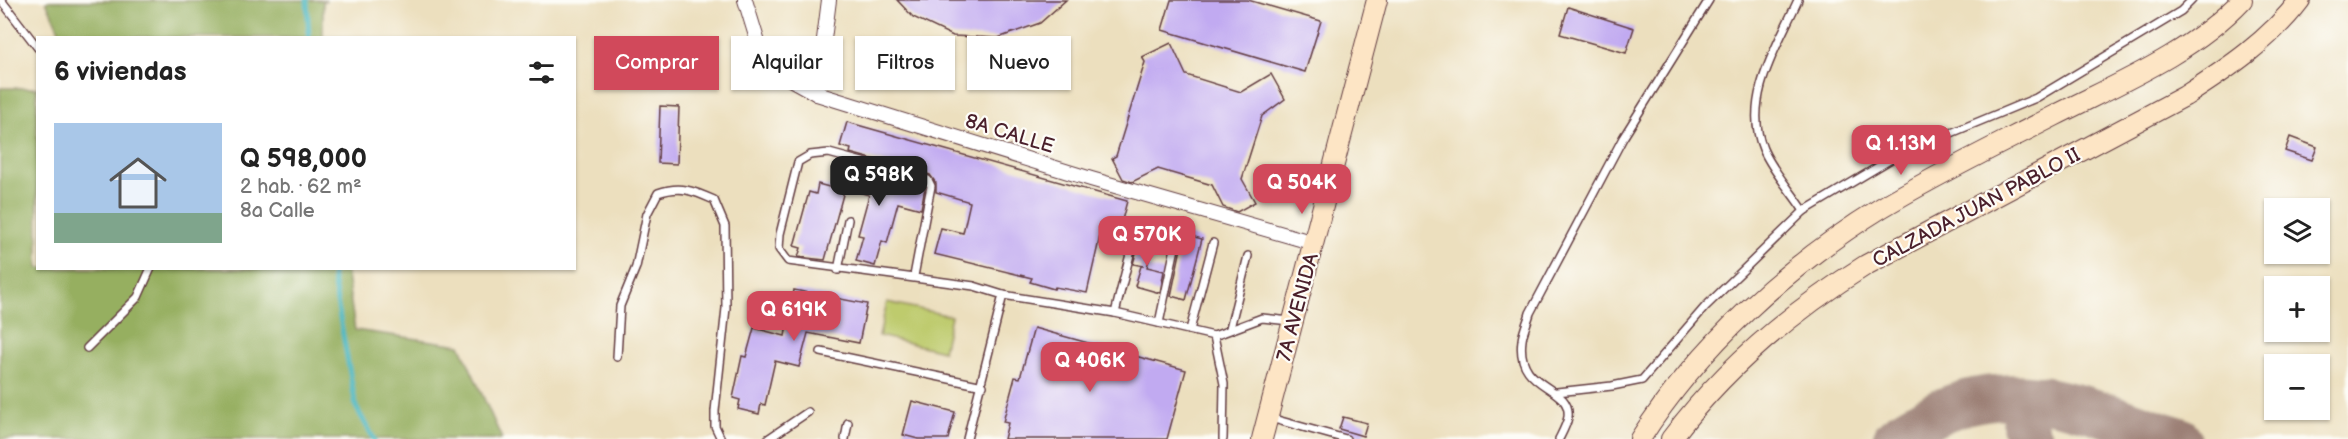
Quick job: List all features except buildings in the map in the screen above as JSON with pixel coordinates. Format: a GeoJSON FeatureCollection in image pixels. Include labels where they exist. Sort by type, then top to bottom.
{"type":"FeatureCollection","features":[{"type":"Feature","properties":{"kind":"main road","name":"7A AVENIDA"},"geometry":{"type":"LineString","coordinates":[[1262,439],[1377,0]]}},
{"type":"Feature","properties":{"kind":"main road","name":"CALZADA JUAN PABLO II"},"geometry":{"type":"LineString","coordinates":[[1640,439],[1676,388],[1719,340],[1771,290],[1824,247],[1882,208],[1939,176],[2195,41],[2242,0]]}},
{"type":"Feature","properties":{"kind":"main road","name":"CALZADA JUAN PABLO II"},"geometry":{"type":"LineString","coordinates":[[1671,439],[1691,412],[1752,349],[1826,290],[1884,255],[2185,96],[2225,71],[2258,45],[2287,17],[2300,0]]}},
{"type":"Feature","properties":{"kind":"street","name":"8A CALLE"},"geometry":{"type":"LineString","coordinates":[[745,0],[763,60],[774,70],[817,94],[1091,179],[1314,243]]}},
{"type":"Feature","properties":{"kind":"street"},"geometry":{"type":"LineString","coordinates":[[817,94],[829,0]]}},
{"type":"Feature","properties":{"kind":"lane"},"geometry":{"type":"LineString","coordinates":[[1,0],[36,45]]}},
{"type":"Feature","properties":{"kind":"lane"},"geometry":{"type":"LineString","coordinates":[[1710,0],[1623,138],[1530,313],[1521,340],[1523,358],[1528,372],[1540,386],[1557,392],[1642,380],[1705,307],[1804,211],[1898,155],[2036,98],[2181,11],[2192,0]]}},
{"type":"Feature","properties":{"kind":"lane"},"geometry":{"type":"LineString","coordinates":[[1798,0],[1764,76],[1755,118],[1763,149],[1804,211]]}},
{"type":"Feature","properties":{"kind":"lane"},"geometry":{"type":"LineString","coordinates":[[914,276],[931,186],[928,180],[829,153],[810,155],[798,162],[780,234],[779,249],[788,261],[838,270],[914,276],[974,286],[1003,295],[1114,313],[1214,336],[1230,328],[1262,318],[1293,321]]}},
{"type":"Feature","properties":{"kind":"lane"},"geometry":{"type":"LineString","coordinates":[[617,357],[620,306],[636,267],[647,214],[658,193],[672,188],[689,189],[714,200],[725,226],[726,308],[715,411],[715,426],[721,439]]}},
{"type":"Feature","properties":{"kind":"lane"},"geometry":{"type":"LineString","coordinates":[[838,270],[848,220]]}},
{"type":"Feature","properties":{"kind":"lane"},"geometry":{"type":"LineString","coordinates":[[1114,313],[1138,223]]}},
{"type":"Feature","properties":{"kind":"lane"},"geometry":{"type":"LineString","coordinates":[[1159,323],[1178,234]]}},
{"type":"Feature","properties":{"kind":"lane"},"geometry":{"type":"LineString","coordinates":[[1190,330],[1213,243]]}},
{"type":"Feature","properties":{"kind":"lane"},"geometry":{"type":"LineString","coordinates":[[1230,328],[1248,256]]}},
{"type":"Feature","properties":{"kind":"lane"},"geometry":{"type":"LineString","coordinates":[[87,348],[138,297],[150,270]]}},
{"type":"Feature","properties":{"kind":"lane"},"geometry":{"type":"LineString","coordinates":[[968,439],[983,386],[1003,295]]}},
{"type":"Feature","properties":{"kind":"lane"},"geometry":{"type":"LineString","coordinates":[[1214,336],[1224,384],[1223,439]]}},
{"type":"Feature","properties":{"kind":"lane"},"geometry":{"type":"LineString","coordinates":[[820,352],[983,386]]}},
{"type":"Feature","properties":{"kind":"lane"},"geometry":{"type":"LineString","coordinates":[[1557,392],[1567,405],[1568,418],[1559,439]]}},
{"type":"Feature","properties":{"kind":"lane"},"geometry":{"type":"LineString","coordinates":[[768,439],[808,412]]}},
{"type":"Feature","properties":{"kind":"lane"},"geometry":{"type":"LineString","coordinates":[[1268,417],[1346,439]]}},
{"type":"Feature","properties":{"kind":"lane"},"geometry":{"type":"LineString","coordinates":[[845,439],[848,423]]}},
{"type":"Feature","properties":{"kind":"green space"},"geometry":{"type":"Polygon","coordinates":[[[327,0],[323,1],[323,36],[62,36],[46,1],[327,0]]]}},
{"type":"Feature","properties":{"kind":"green space"},"geometry":{"type":"Polygon","coordinates":[[[0,88],[36,88],[36,270],[346,270],[355,330],[460,345],[502,439],[0,439],[0,88]]]}},
{"type":"Feature","properties":{"kind":"green space"},"geometry":{"type":"Polygon","coordinates":[[[887,302],[951,316],[943,351],[879,336],[887,302]]]}},
{"type":"Feature","properties":{"kind":"waterway"},"geometry":{"type":"LineString","coordinates":[[307,0],[309,36]]}},
{"type":"Feature","properties":{"kind":"waterway"},"geometry":{"type":"LineString","coordinates":[[331,270],[356,407],[374,439]]}},
{"type":"Feature","properties":{"kind":"taxiway"},"geometry":{"type":"LineString","coordinates":[[1895,439],[1926,419],[1958,405],[1989,398],[2021,397],[2084,408],[2179,439]]}},
{"type":"Feature","properties":{"kind":"taxiway"},"geometry":{"type":"LineString","coordinates":[[2030,439],[2025,426],[2026,415],[2033,405],[2044,398]]}}]}
